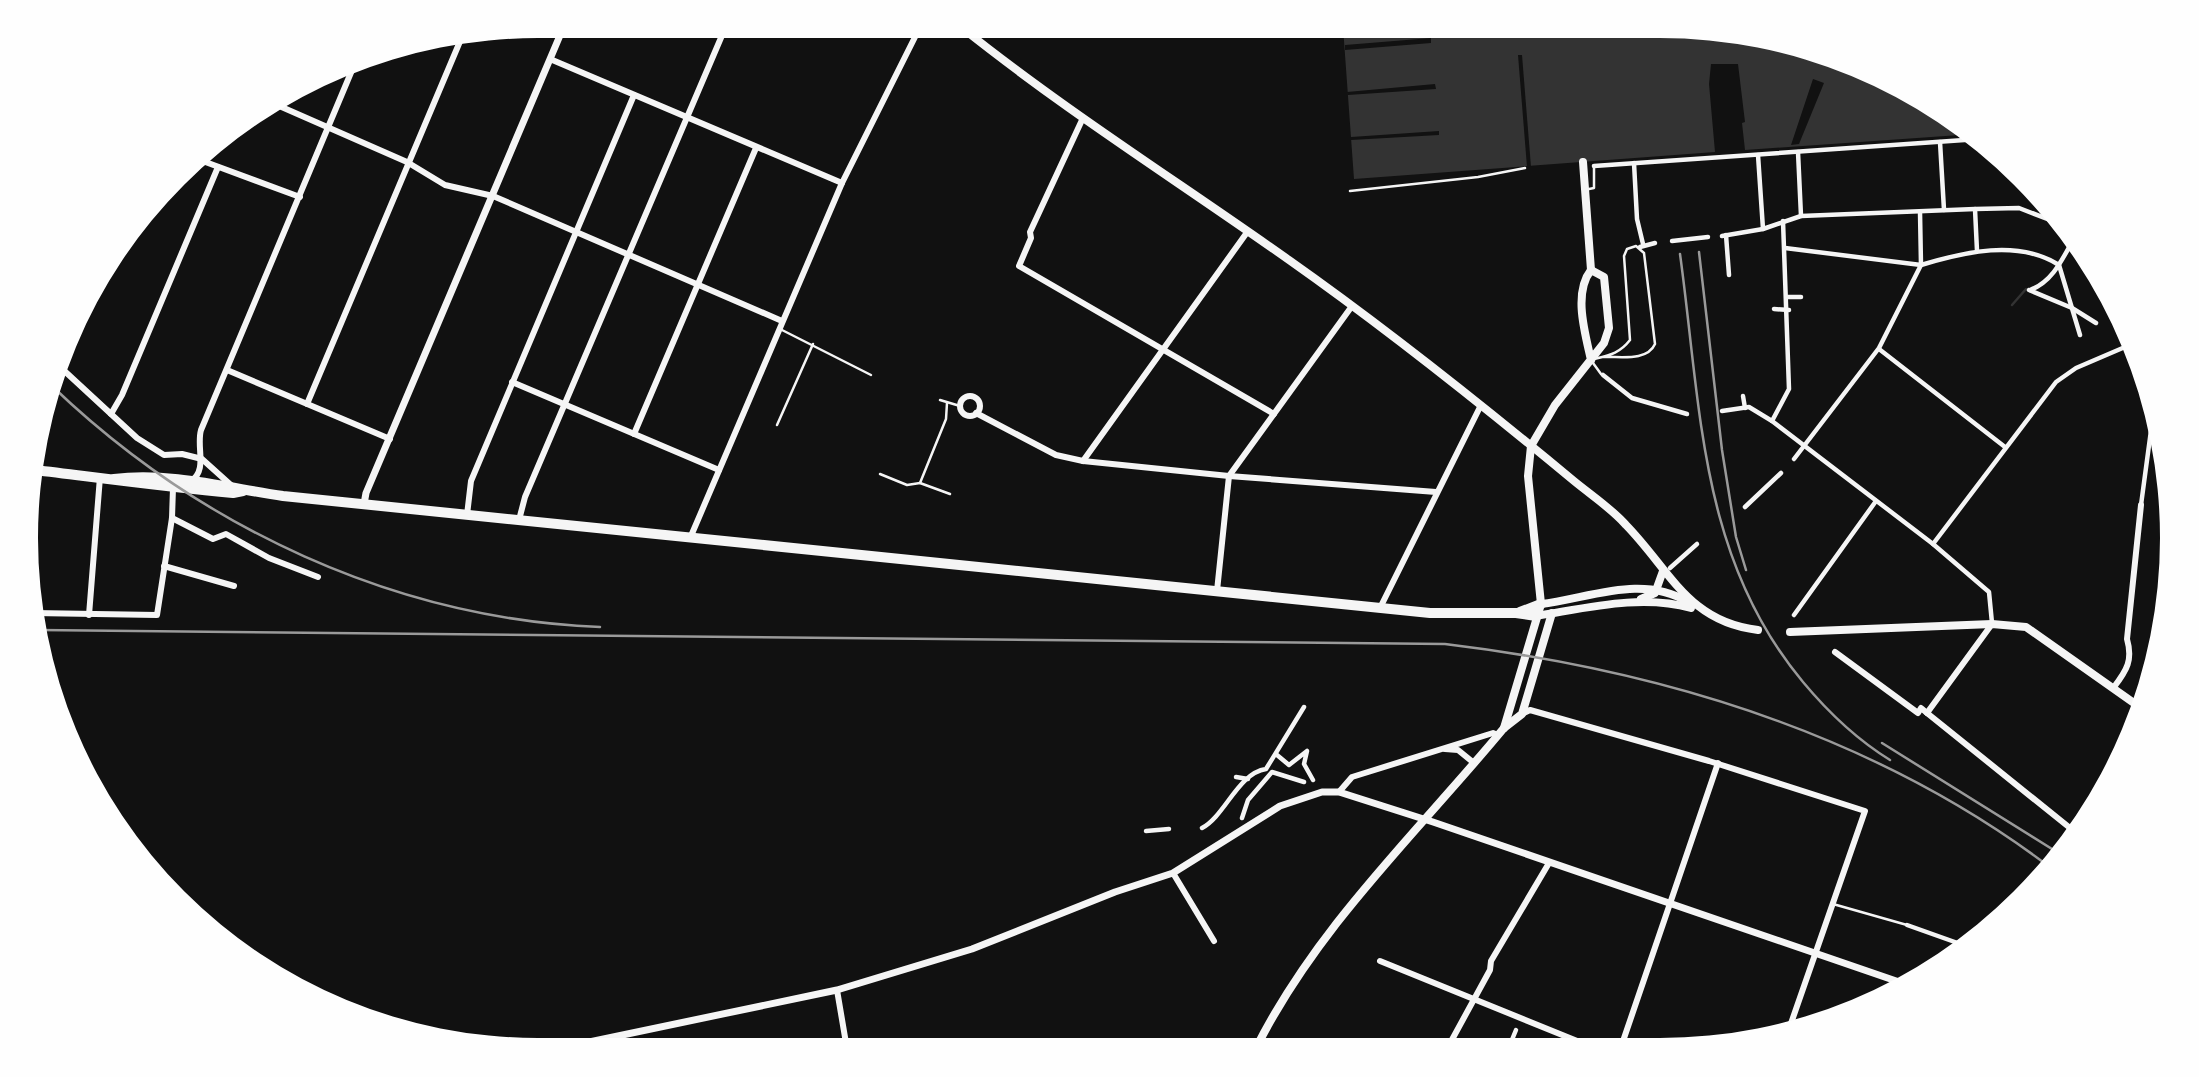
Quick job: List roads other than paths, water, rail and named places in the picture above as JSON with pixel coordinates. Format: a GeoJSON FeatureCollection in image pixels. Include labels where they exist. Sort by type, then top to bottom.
{"type":"FeatureCollection","features":[{"type":"Feature","properties":{"kind":"main road"},"geometry":{"type":"LineString","coordinates":[[975,38],[1082,120],[1248,231],[1352,306],[1480,405],[1625,523],[1701,611]]}},
{"type":"Feature","properties":{"kind":"main road"},"geometry":{"type":"LineString","coordinates":[[1583,162],[1591,270],[1583,279],[1581,292],[1591,360]]}},
{"type":"Feature","properties":{"kind":"main road"},"geometry":{"type":"LineString","coordinates":[[1501,731],[1541,604],[1528,476],[1531,446],[1555,405],[1604,343],[1609,328],[1604,277],[1591,270]]}},
{"type":"Feature","properties":{"kind":"main road"},"geometry":{"type":"LineString","coordinates":[[43,471],[114,479],[232,486],[245,490],[467,515],[1430,613],[1516,613],[1536,616],[1659,601],[1701,611]]}},
{"type":"Feature","properties":{"kind":"main road"},"geometry":{"type":"LineString","coordinates":[[114,479],[173,488],[233,493],[245,490]]}},
{"type":"Feature","properties":{"kind":"main road"},"geometry":{"type":"LineString","coordinates":[[1634,602],[1658,589],[1666,570]]}},
{"type":"Feature","properties":{"kind":"main road"},"geometry":{"type":"LineString","coordinates":[[1516,613],[1541,604],[1638,587],[1658,589],[1724,622],[1758,630]]}},
{"type":"Feature","properties":{"kind":"main road"},"geometry":{"type":"LineString","coordinates":[[1541,604],[1552,613]]}},
{"type":"Feature","properties":{"kind":"main road"},"geometry":{"type":"LineString","coordinates":[[1262,1038],[1294,981],[1331,927],[1501,731],[1522,714],[1552,613]]}},
{"type":"Feature","properties":{"kind":"main road"},"geometry":{"type":"LineString","coordinates":[[1790,632],[1992,624],[2033,630],[2133,702]]}},
{"type":"Feature","properties":{"kind":"street"},"geometry":{"type":"LineString","coordinates":[[364,504],[366,493],[559,38]]}},
{"type":"Feature","properties":{"kind":"street"},"geometry":{"type":"LineString","coordinates":[[519,520],[565,404],[721,38]]}},
{"type":"Feature","properties":{"kind":"street"},"geometry":{"type":"LineString","coordinates":[[691,536],[842,183],[914,38]]}},
{"type":"Feature","properties":{"kind":"street"},"geometry":{"type":"LineString","coordinates":[[307,404],[458,45]]}},
{"type":"Feature","properties":{"kind":"street"},"geometry":{"type":"LineString","coordinates":[[550,59],[842,183]]}},
{"type":"Feature","properties":{"kind":"street"},"geometry":{"type":"LineString","coordinates":[[188,482],[196,479],[202,459],[199,439],[350,76]]}},
{"type":"Feature","properties":{"kind":"street"},"geometry":{"type":"LineString","coordinates":[[467,515],[471,481],[634,95]]}},
{"type":"Feature","properties":{"kind":"street"},"geometry":{"type":"LineString","coordinates":[[284,108],[407,162],[445,185],[493,196],[782,321]]}},
{"type":"Feature","properties":{"kind":"street"},"geometry":{"type":"LineString","coordinates":[[1082,120],[1030,232],[1031,239],[1019,266],[1274,414]]}},
{"type":"Feature","properties":{"kind":"street"},"geometry":{"type":"LineString","coordinates":[[1594,166],[1962,140]]}},
{"type":"Feature","properties":{"kind":"street"},"geometry":{"type":"LineString","coordinates":[[1940,142],[1944,210]]}},
{"type":"Feature","properties":{"kind":"street"},"geometry":{"type":"LineString","coordinates":[[634,434],[756,148]]}},
{"type":"Feature","properties":{"kind":"street"},"geometry":{"type":"LineString","coordinates":[[1797,152],[1801,216]]}},
{"type":"Feature","properties":{"kind":"street"},"geometry":{"type":"LineString","coordinates":[[1758,155],[1763,229]]}},
{"type":"Feature","properties":{"kind":"street"},"geometry":{"type":"LineString","coordinates":[[209,163],[300,197]]}},
{"type":"Feature","properties":{"kind":"street"},"geometry":{"type":"LineString","coordinates":[[1634,163],[1637,219],[1642,246],[1655,243]]}},
{"type":"Feature","properties":{"kind":"street"},"geometry":{"type":"LineString","coordinates":[[111,414],[122,395],[218,167]]}},
{"type":"Feature","properties":{"kind":"street"},"geometry":{"type":"LineString","coordinates":[[1975,208],[1977,251]]}},
{"type":"Feature","properties":{"kind":"street"},"geometry":{"type":"LineString","coordinates":[[1729,275],[1724,236],[1763,229],[1801,216],[2019,208],[2043,217]]}},
{"type":"Feature","properties":{"kind":"street"},"geometry":{"type":"LineString","coordinates":[[1794,458],[1879,348],[1921,265],[1920,212]]}},
{"type":"Feature","properties":{"kind":"street"},"geometry":{"type":"LineString","coordinates":[[1772,421],[1789,389],[1789,310],[1783,221]]}},
{"type":"Feature","properties":{"kind":"street"},"geometry":{"type":"LineString","coordinates":[[1083,461],[1248,231]]}},
{"type":"Feature","properties":{"kind":"street"},"geometry":{"type":"LineString","coordinates":[[1672,241],[1689,242],[1709,237]]}},
{"type":"Feature","properties":{"kind":"street"},"geometry":{"type":"LineString","coordinates":[[1785,248],[1921,265],[1977,251],[2014,251],[2049,259],[2059,265],[2080,335]]}},
{"type":"Feature","properties":{"kind":"street"},"geometry":{"type":"LineString","coordinates":[[2068,249],[2059,265],[2040,287],[2029,290],[2072,309],[2095,323]]}},
{"type":"Feature","properties":{"kind":"street"},"geometry":{"type":"LineString","coordinates":[[1788,297],[1801,297]]}},
{"type":"Feature","properties":{"kind":"street"},"geometry":{"type":"LineString","coordinates":[[1217,591],[1229,476],[1352,306]]}},
{"type":"Feature","properties":{"kind":"street"},"geometry":{"type":"LineString","coordinates":[[1774,309],[1789,310]]}},
{"type":"Feature","properties":{"kind":"street"},"geometry":{"type":"LineString","coordinates":[[1879,348],[2005,447]]}},
{"type":"Feature","properties":{"kind":"street"},"geometry":{"type":"LineString","coordinates":[[1933,544],[2056,382],[2076,368],[2122,348]]}},
{"type":"Feature","properties":{"kind":"street"},"geometry":{"type":"LineString","coordinates":[[227,370],[390,439]]}},
{"type":"Feature","properties":{"kind":"street"},"geometry":{"type":"LineString","coordinates":[[67,373],[137,438],[164,455],[182,454],[202,459],[232,486]]}},
{"type":"Feature","properties":{"kind":"street"},"geometry":{"type":"LineString","coordinates":[[1603,375],[1632,398],[1687,414]]}},
{"type":"Feature","properties":{"kind":"street"},"geometry":{"type":"LineString","coordinates":[[512,382],[719,470]]}},
{"type":"Feature","properties":{"kind":"street"},"geometry":{"type":"LineString","coordinates":[[976,413],[979,405],[973,396],[964,398],[960,407],[965,414],[976,413],[1056,455],[1083,461],[1229,476],[1436,492]]}},
{"type":"Feature","properties":{"kind":"street"},"geometry":{"type":"LineString","coordinates":[[1743,396],[1745,408]]}},
{"type":"Feature","properties":{"kind":"street"},"geometry":{"type":"LineString","coordinates":[[1380,608],[1480,405]]}},
{"type":"Feature","properties":{"kind":"street"},"geometry":{"type":"LineString","coordinates":[[1722,411],[1745,408],[1772,421],[1933,544],[1989,592],[1992,624],[1927,713]]}},
{"type":"Feature","properties":{"kind":"street"},"geometry":{"type":"LineString","coordinates":[[2114,687],[2127,668],[2132,654],[2127,639],[2150,437]]}},
{"type":"Feature","properties":{"kind":"street"},"geometry":{"type":"LineString","coordinates":[[1745,507],[1780,473]]}},
{"type":"Feature","properties":{"kind":"street"},"geometry":{"type":"LineString","coordinates":[[89,615],[100,477]]}},
{"type":"Feature","properties":{"kind":"street"},"geometry":{"type":"LineString","coordinates":[[44,613],[157,615],[172,518],[173,488]]}},
{"type":"Feature","properties":{"kind":"street"},"geometry":{"type":"LineString","coordinates":[[1794,615],[1876,501]]}},
{"type":"Feature","properties":{"kind":"street"},"geometry":{"type":"LineString","coordinates":[[172,518],[213,539],[226,534],[269,558],[318,577]]}},
{"type":"Feature","properties":{"kind":"street"},"geometry":{"type":"LineString","coordinates":[[1666,570],[1697,544]]}},
{"type":"Feature","properties":{"kind":"street"},"geometry":{"type":"LineString","coordinates":[[164,566],[234,586]]}},
{"type":"Feature","properties":{"kind":"street"},"geometry":{"type":"LineString","coordinates":[[1835,652],[1918,713],[1921,708],[2069,826]]}},
{"type":"Feature","properties":{"kind":"street"},"geometry":{"type":"LineString","coordinates":[[1202,828],[1259,770],[1266,769],[1304,707]]}},
{"type":"Feature","properties":{"kind":"street"},"geometry":{"type":"LineString","coordinates":[[1522,714],[1530,710],[1718,763],[1865,811],[1792,1020]]}},
{"type":"Feature","properties":{"kind":"street"},"geometry":{"type":"LineString","coordinates":[[1339,792],[1352,776],[1501,731]]}},
{"type":"Feature","properties":{"kind":"street"},"geometry":{"type":"LineString","coordinates":[[1438,749],[1458,750],[1474,763]]}},
{"type":"Feature","properties":{"kind":"street"},"geometry":{"type":"LineString","coordinates":[[1277,755],[1289,765],[1307,751],[1304,764],[1313,780]]}},
{"type":"Feature","properties":{"kind":"street"},"geometry":{"type":"LineString","coordinates":[[1624,1038],[1718,763]]}},
{"type":"Feature","properties":{"kind":"street"},"geometry":{"type":"LineString","coordinates":[[1242,818],[1248,800],[1272,772],[1304,782]]}},
{"type":"Feature","properties":{"kind":"street"},"geometry":{"type":"LineString","coordinates":[[1236,777],[1250,779]]}},
{"type":"Feature","properties":{"kind":"street"},"geometry":{"type":"LineString","coordinates":[[610,1038],[838,990],[972,949],[1115,892],[1173,873],[1280,806],[1322,792],[1339,792],[1424,819],[1894,980]]}},
{"type":"Feature","properties":{"kind":"street"},"geometry":{"type":"LineString","coordinates":[[1146,831],[1169,829]]}},
{"type":"Feature","properties":{"kind":"street"},"geometry":{"type":"LineString","coordinates":[[1453,1038],[1490,970],[1491,961],[1549,863]]}},
{"type":"Feature","properties":{"kind":"street"},"geometry":{"type":"LineString","coordinates":[[1173,873],[1214,941]]}},
{"type":"Feature","properties":{"kind":"street"},"geometry":{"type":"LineString","coordinates":[[1907,925],[1955,942]]}},
{"type":"Feature","properties":{"kind":"street"},"geometry":{"type":"LineString","coordinates":[[1380,961],[1570,1038]]}},
{"type":"Feature","properties":{"kind":"street"},"geometry":{"type":"LineString","coordinates":[[838,990],[845,1038]]}},
{"type":"Feature","properties":{"kind":"street"},"geometry":{"type":"LineString","coordinates":[[1513,1038],[1516,1030]]}},
{"type":"Feature","properties":{"kind":"lane"},"geometry":{"type":"LineString","coordinates":[[1586,189],[1594,188],[1594,166]]}},
{"type":"Feature","properties":{"kind":"lane"},"geometry":{"type":"LineString","coordinates":[[1350,191],[1478,177],[1525,168]]}},
{"type":"Feature","properties":{"kind":"lane"},"geometry":{"type":"LineString","coordinates":[[1603,357],[1645,355],[1651,352],[1655,344],[1642,246],[1627,249],[1624,256],[1630,340],[1624,348],[1591,360],[1603,375]]}},
{"type":"Feature","properties":{"kind":"lane"},"geometry":{"type":"LineString","coordinates":[[779,329],[871,375]]}},
{"type":"Feature","properties":{"kind":"lane"},"geometry":{"type":"LineString","coordinates":[[777,425],[813,344]]}},
{"type":"Feature","properties":{"kind":"lane"},"geometry":{"type":"LineString","coordinates":[[940,400],[960,407]]}},
{"type":"Feature","properties":{"kind":"lane"},"geometry":{"type":"LineString","coordinates":[[920,483],[946,419],[947,403]]}},
{"type":"Feature","properties":{"kind":"lane"},"geometry":{"type":"LineString","coordinates":[[880,474],[907,485],[920,483],[950,494]]}},
{"type":"Feature","properties":{"kind":"lane"},"geometry":{"type":"LineString","coordinates":[[1833,904],[1907,925]]}},
{"type":"Feature","properties":{"kind":"waterway"},"geometry":{"type":"LineString","coordinates":[[2012,305],[2026,289]]}},
{"type":"Feature","properties":{"kind":"railway"},"geometry":{"type":"LineString","coordinates":[[1699,252],[1722,450],[1736,537],[1746,570]]}},
{"type":"Feature","properties":{"kind":"railway"},"geometry":{"type":"LineString","coordinates":[[1680,254],[1710,478],[1724,532],[1743,584],[1769,634],[1803,682],[1843,724],[1890,760]]}},
{"type":"Feature","properties":{"kind":"railway"},"geometry":{"type":"LineString","coordinates":[[60,394],[109,437],[171,482],[236,522],[304,556],[375,584],[449,606],[524,620],[600,627]]}},
{"type":"Feature","properties":{"kind":"railway"},"geometry":{"type":"LineString","coordinates":[[47,630],[1445,644],[1606,671],[1686,691],[1763,716],[1839,746],[1913,781],[1984,821],[2042,861]]}},
{"type":"Feature","properties":{"kind":"railway"},"geometry":{"type":"LineString","coordinates":[[1882,743],[2052,849]]}}]}
